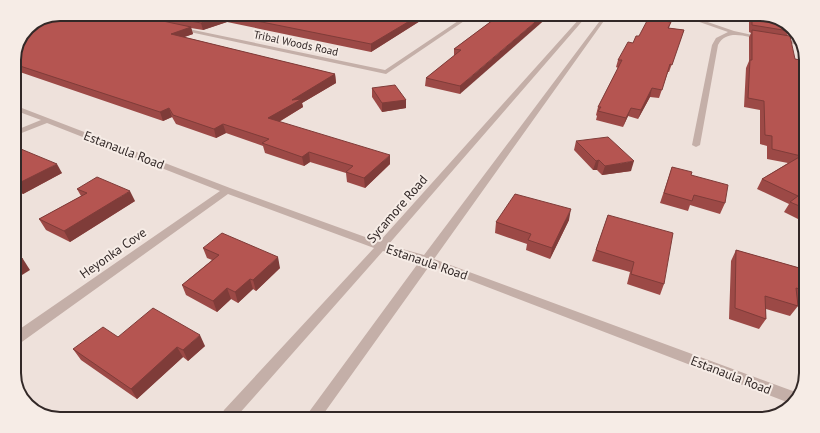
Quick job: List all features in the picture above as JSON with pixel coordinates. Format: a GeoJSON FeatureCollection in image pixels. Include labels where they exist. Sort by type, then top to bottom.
{"type":"FeatureCollection","features":[{"type":"Feature","properties":{"kind":"street","name":"Tribal Woods Road"},"geometry":{"type":"LineString","coordinates":[[170,27],[386,72],[461,21]]}},
{"type":"Feature","properties":{"kind":"street","name":"Sycamore Road"},"geometry":{"type":"LineString","coordinates":[[232,412],[381,246],[579,21]]}},
{"type":"Feature","properties":{"kind":"street"},"geometry":{"type":"LineString","coordinates":[[316,412],[602,21]]}},
{"type":"Feature","properties":{"kind":"street"},"geometry":{"type":"LineString","coordinates":[[699,21],[733,32],[795,43]]}},
{"type":"Feature","properties":{"kind":"street"},"geometry":{"type":"LineString","coordinates":[[696,145],[715,45],[718,39],[733,32]]}},
{"type":"Feature","properties":{"kind":"street","name":"Estanaula Road"},"geometry":{"type":"LineString","coordinates":[[21,110],[227,190],[381,246],[427,260],[791,397]]}},
{"type":"Feature","properties":{"kind":"street"},"geometry":{"type":"LineString","coordinates":[[21,131],[47,120]]}},
{"type":"Feature","properties":{"kind":"street","name":"Heyonka Cove"},"geometry":{"type":"LineString","coordinates":[[21,335],[227,190]]}},
{"type":"Feature","properties":{"kind":"building"},"geometry":{"type":"Polygon","coordinates":[[[60,21],[163,21],[191,27],[171,34],[335,74],[292,100],[302,99],[268,118],[390,155],[364,178],[346,172],[353,166],[309,152],[302,157],[262,143],[269,139],[223,124],[214,129],[173,115],[169,108],[160,112],[21,66],[22,50],[25,43],[29,36],[41,26],[60,21]]]}},
{"type":"Feature","properties":{"kind":"building"},"geometry":{"type":"Polygon","coordinates":[[[190,21],[207,21],[201,23],[190,21]]]}},
{"type":"Feature","properties":{"kind":"building"},"geometry":{"type":"Polygon","coordinates":[[[257,21],[410,21],[371,44],[257,21]]]}},
{"type":"Feature","properties":{"kind":"building"},"geometry":{"type":"Polygon","coordinates":[[[492,21],[536,21],[460,86],[426,78],[461,50],[454,49],[492,21]]]}},
{"type":"Feature","properties":{"kind":"building"},"geometry":{"type":"Polygon","coordinates":[[[647,21],[671,22],[668,28],[684,30],[672,65],[670,64],[662,90],[652,88],[641,110],[631,108],[626,118],[598,111],[601,107],[598,107],[622,60],[618,60],[628,42],[633,43],[636,36],[639,36],[647,21]]]}},
{"type":"Feature","properties":{"kind":"building"},"geometry":{"type":"Polygon","coordinates":[[[752,21],[765,21],[777,25],[785,30],[752,25],[752,21]]]}},
{"type":"Feature","properties":{"kind":"building"},"geometry":{"type":"Polygon","coordinates":[[[752,30],[790,36],[795,59],[799,60],[799,156],[772,149],[772,136],[765,135],[764,101],[748,98],[750,60],[752,60],[752,30]]]}},
{"type":"Feature","properties":{"kind":"building"},"geometry":{"type":"Polygon","coordinates":[[[395,85],[406,100],[382,103],[372,88],[395,85]]]}},
{"type":"Feature","properties":{"kind":"building"},"geometry":{"type":"Polygon","coordinates":[[[608,137],[634,161],[605,166],[599,160],[596,161],[576,141],[608,137]]]}},
{"type":"Feature","properties":{"kind":"building"},"geometry":{"type":"Polygon","coordinates":[[[21,149],[57,164],[21,182],[21,149]]]}},
{"type":"Feature","properties":{"kind":"building"},"geometry":{"type":"Polygon","coordinates":[[[799,157],[799,206],[790,202],[798,196],[762,179],[799,157]]]}},
{"type":"Feature","properties":{"kind":"building"},"geometry":{"type":"Polygon","coordinates":[[[672,167],[692,172],[691,175],[728,185],[725,203],[694,195],[692,201],[664,193],[672,167]]]}},
{"type":"Feature","properties":{"kind":"building"},"geometry":{"type":"Polygon","coordinates":[[[97,177],[130,191],[64,231],[39,219],[87,193],[77,189],[97,177]]]}},
{"type":"Feature","properties":{"kind":"building"},"geometry":{"type":"Polygon","coordinates":[[[515,194],[571,209],[552,248],[528,240],[531,234],[496,222],[515,194]]]}},
{"type":"Feature","properties":{"kind":"building"},"geometry":{"type":"Polygon","coordinates":[[[608,215],[673,233],[664,284],[631,274],[634,262],[596,250],[608,215]]]}},
{"type":"Feature","properties":{"kind":"building"},"geometry":{"type":"Polygon","coordinates":[[[222,233],[278,257],[253,280],[250,279],[235,292],[227,288],[213,301],[182,285],[219,255],[203,248],[222,233]]]}},
{"type":"Feature","properties":{"kind":"building"},"geometry":{"type":"Polygon","coordinates":[[[736,250],[799,268],[799,289],[796,288],[798,306],[765,296],[766,319],[735,308],[736,250]]]}},
{"type":"Feature","properties":{"kind":"building"},"geometry":{"type":"Polygon","coordinates":[[[153,308],[200,335],[183,350],[177,347],[131,389],[73,349],[103,327],[118,337],[153,308]]]}}]}
